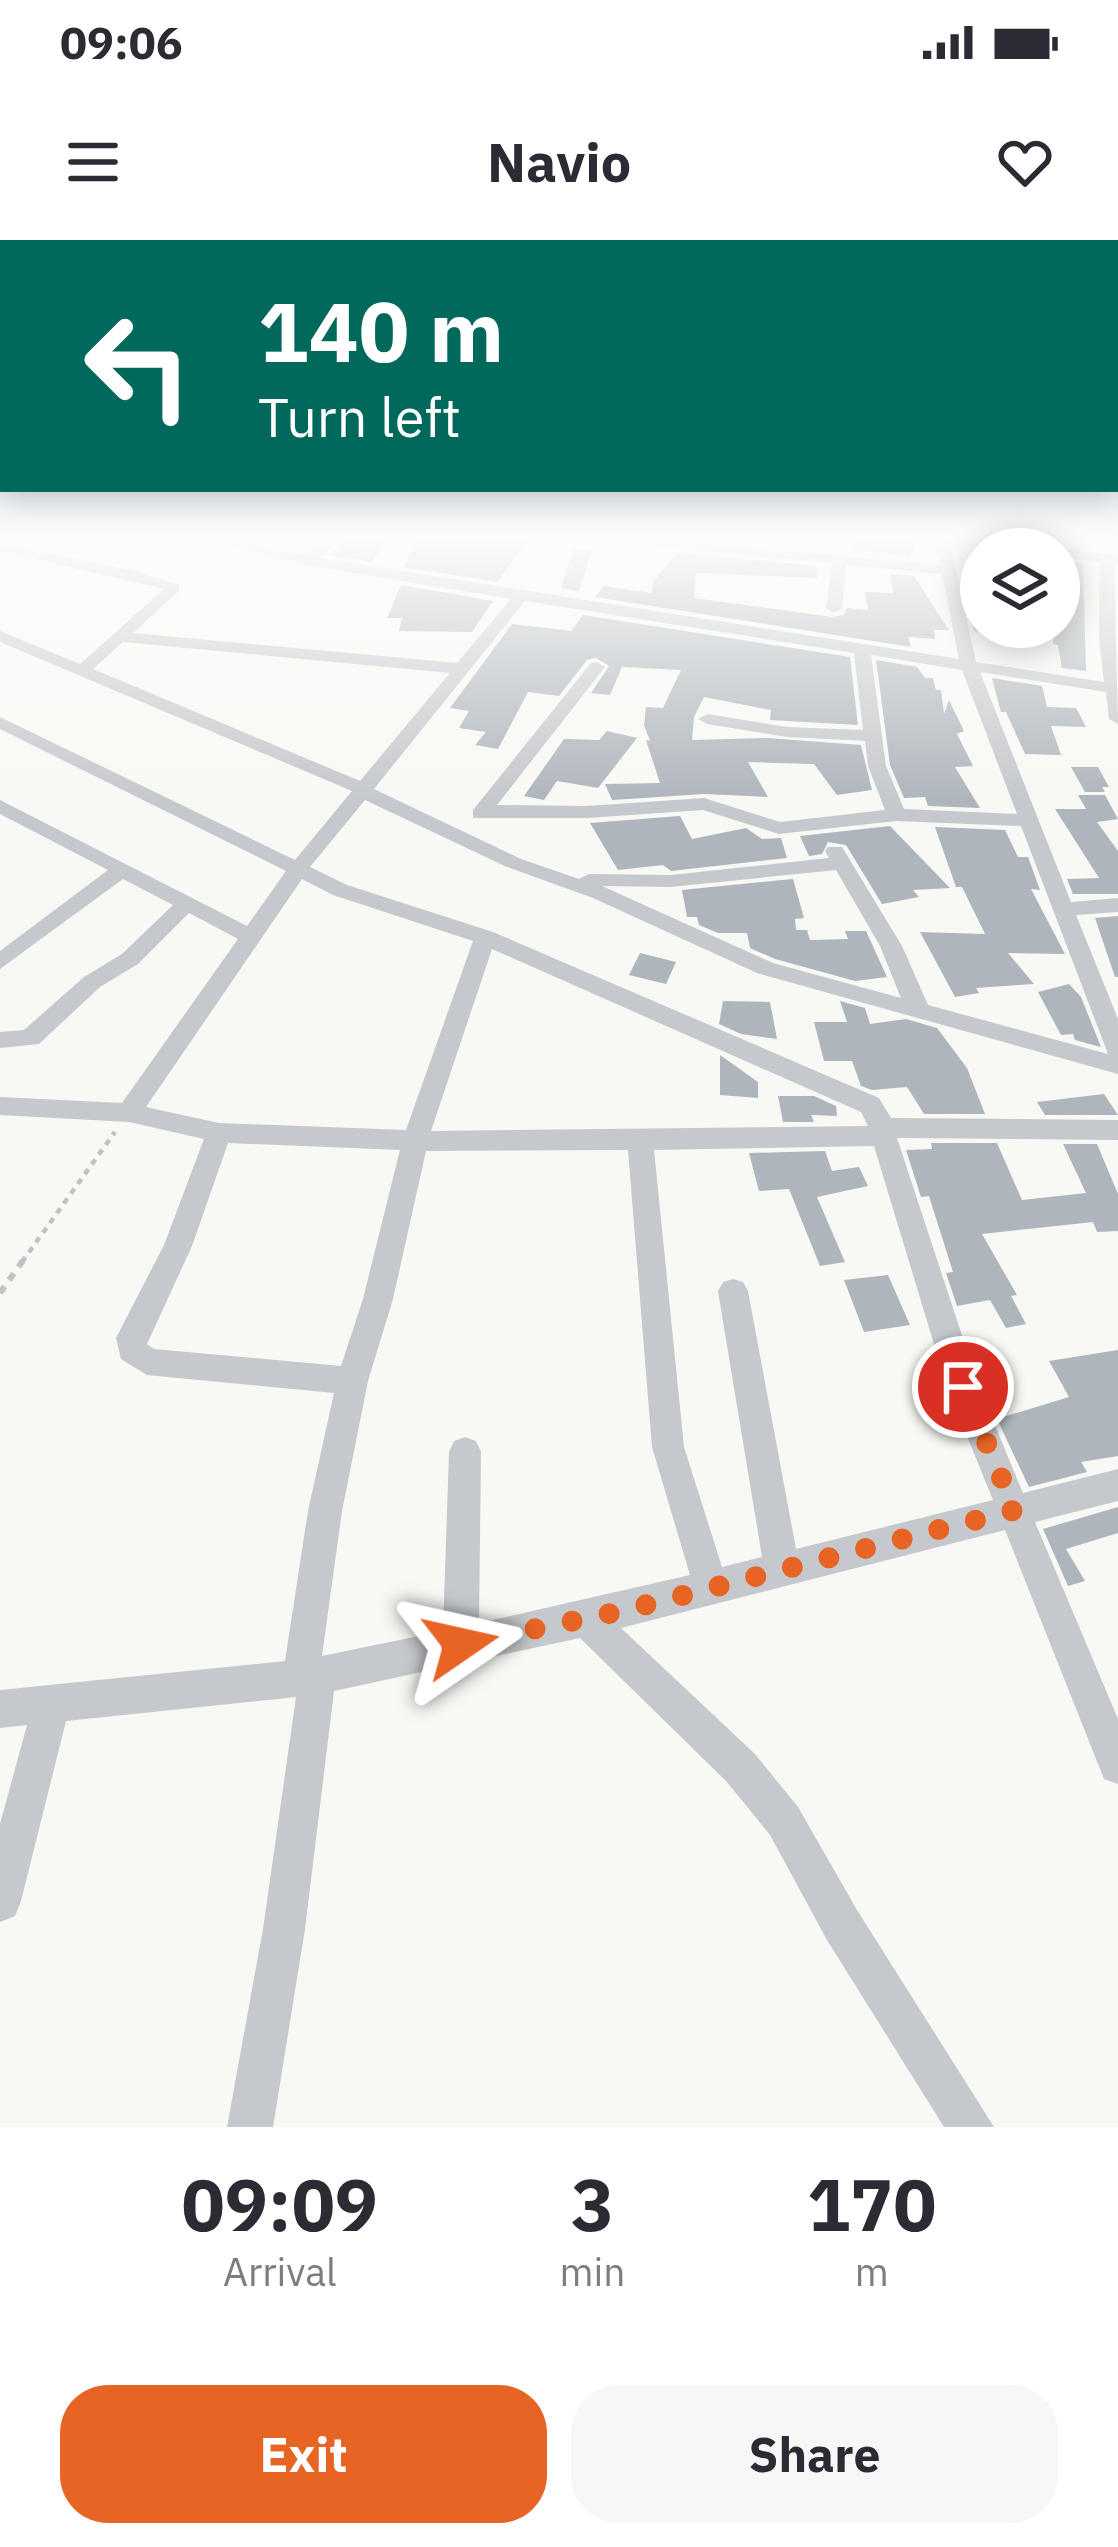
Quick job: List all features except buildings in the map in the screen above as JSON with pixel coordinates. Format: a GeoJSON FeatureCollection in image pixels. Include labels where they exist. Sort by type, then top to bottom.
{"type":"FeatureCollection","features":[{"type":"Feature","properties":{"kind":"street"},"geometry":{"type":"LineString","coordinates":[[80,670],[135,626]]}},
{"type":"Feature","properties":{"kind":"street"},"geometry":{"type":"LineString","coordinates":[[129,1113],[299,868],[497,626]]}},
{"type":"Feature","properties":{"kind":"street"},"geometry":{"type":"LineString","coordinates":[[710,626],[1116,689]]}},
{"type":"Feature","properties":{"kind":"street"},"geometry":{"type":"LineString","coordinates":[[961,626],[969,666],[1118,1050]]}},
{"type":"Feature","properties":{"kind":"street"},"geometry":{"type":"LineString","coordinates":[[1108,626],[1118,719]]}},
{"type":"Feature","properties":{"kind":"street"},"geometry":{"type":"LineString","coordinates":[[0,636],[360,788],[454,836],[765,968],[1118,1065]]}},
{"type":"Feature","properties":{"kind":"street"},"geometry":{"type":"LineString","coordinates":[[123,637],[464,669]]}},
{"type":"Feature","properties":{"kind":"street"},"geometry":{"type":"LineString","coordinates":[[862,650],[877,766],[896,815]]}},
{"type":"Feature","properties":{"kind":"street"},"geometry":{"type":"LineString","coordinates":[[454,836],[487,811],[597,667]]}},
{"type":"Feature","properties":{"kind":"street"},"geometry":{"type":"LineString","coordinates":[[707,719],[787,733],[871,736]]}},
{"type":"Feature","properties":{"kind":"street"},"geometry":{"type":"LineString","coordinates":[[0,722],[365,899],[485,937],[870,1105],[963,1387],[1118,1765]]}},
{"type":"Feature","properties":{"kind":"street"},"geometry":{"type":"LineString","coordinates":[[487,811],[587,812],[704,804],[763,826],[822,825],[896,815],[1031,821]]}},
{"type":"Feature","properties":{"kind":"street"},"geometry":{"type":"LineString","coordinates":[[0,806],[250,938]]}},
{"type":"Feature","properties":{"kind":"street"},"geometry":{"type":"LineString","coordinates":[[822,825],[891,946],[920,1012]]}},
{"type":"Feature","properties":{"kind":"street"},"geometry":{"type":"LineString","coordinates":[[562,878],[671,881],[842,863]]}},
{"type":"Feature","properties":{"kind":"street"},"geometry":{"type":"LineString","coordinates":[[0,962],[120,871]]}},
{"type":"Feature","properties":{"kind":"street"},"geometry":{"type":"LineString","coordinates":[[0,1040],[30,1038],[92,982],[130,959],[184,905]]}},
{"type":"Feature","properties":{"kind":"street"},"geometry":{"type":"LineString","coordinates":[[1066,909],[1118,905]]}},
{"type":"Feature","properties":{"kind":"street"},"geometry":{"type":"LineString","coordinates":[[250,2127],[284,1929],[325,1511],[352,1381],[384,1280],[416,1138],[485,937]]}},
{"type":"Feature","properties":{"kind":"street"},"geometry":{"type":"LineString","coordinates":[[0,1106],[129,1113],[219,1133],[496,1143],[1118,1130]]}},
{"type":"Feature","properties":{"kind":"street"},"geometry":{"type":"LineString","coordinates":[[219,1133],[178,1246],[131,1337],[132,1349],[147,1362],[352,1381]]}},
{"type":"Feature","properties":{"kind":"street"},"geometry":{"type":"LineString","coordinates":[[640,1139],[668,1447],[711,1588]]}},
{"type":"Feature","properties":{"kind":"street"},"geometry":{"type":"LineString","coordinates":[[733,1291],[782,1570]]}},
{"type":"Feature","properties":{"kind":"street"},"geometry":{"type":"LineString","coordinates":[[461,1644],[466,1452]]}},
{"type":"Feature","properties":{"kind":"street"},"geometry":{"type":"LineString","coordinates":[[0,1709],[309,1676],[586,1619],[1118,1485]]}},
{"type":"Feature","properties":{"kind":"street"},"geometry":{"type":"LineString","coordinates":[[586,1619],[741,1768],[784,1821],[842,1925],[971,2127]]}},
{"type":"Feature","properties":{"kind":"street"},"geometry":{"type":"LineString","coordinates":[[0,1901],[51,1704]]}},
{"type":"Feature","properties":{"kind":"path"},"geometry":{"type":"LineString","coordinates":[[0,1293],[129,1113]]}},
{"type":"Feature","properties":{"kind":"route"},"geometry":{"type":"LineString","coordinates":[[461,1644],[622,1611],[1015,1510],[963,1387]]}}]}
